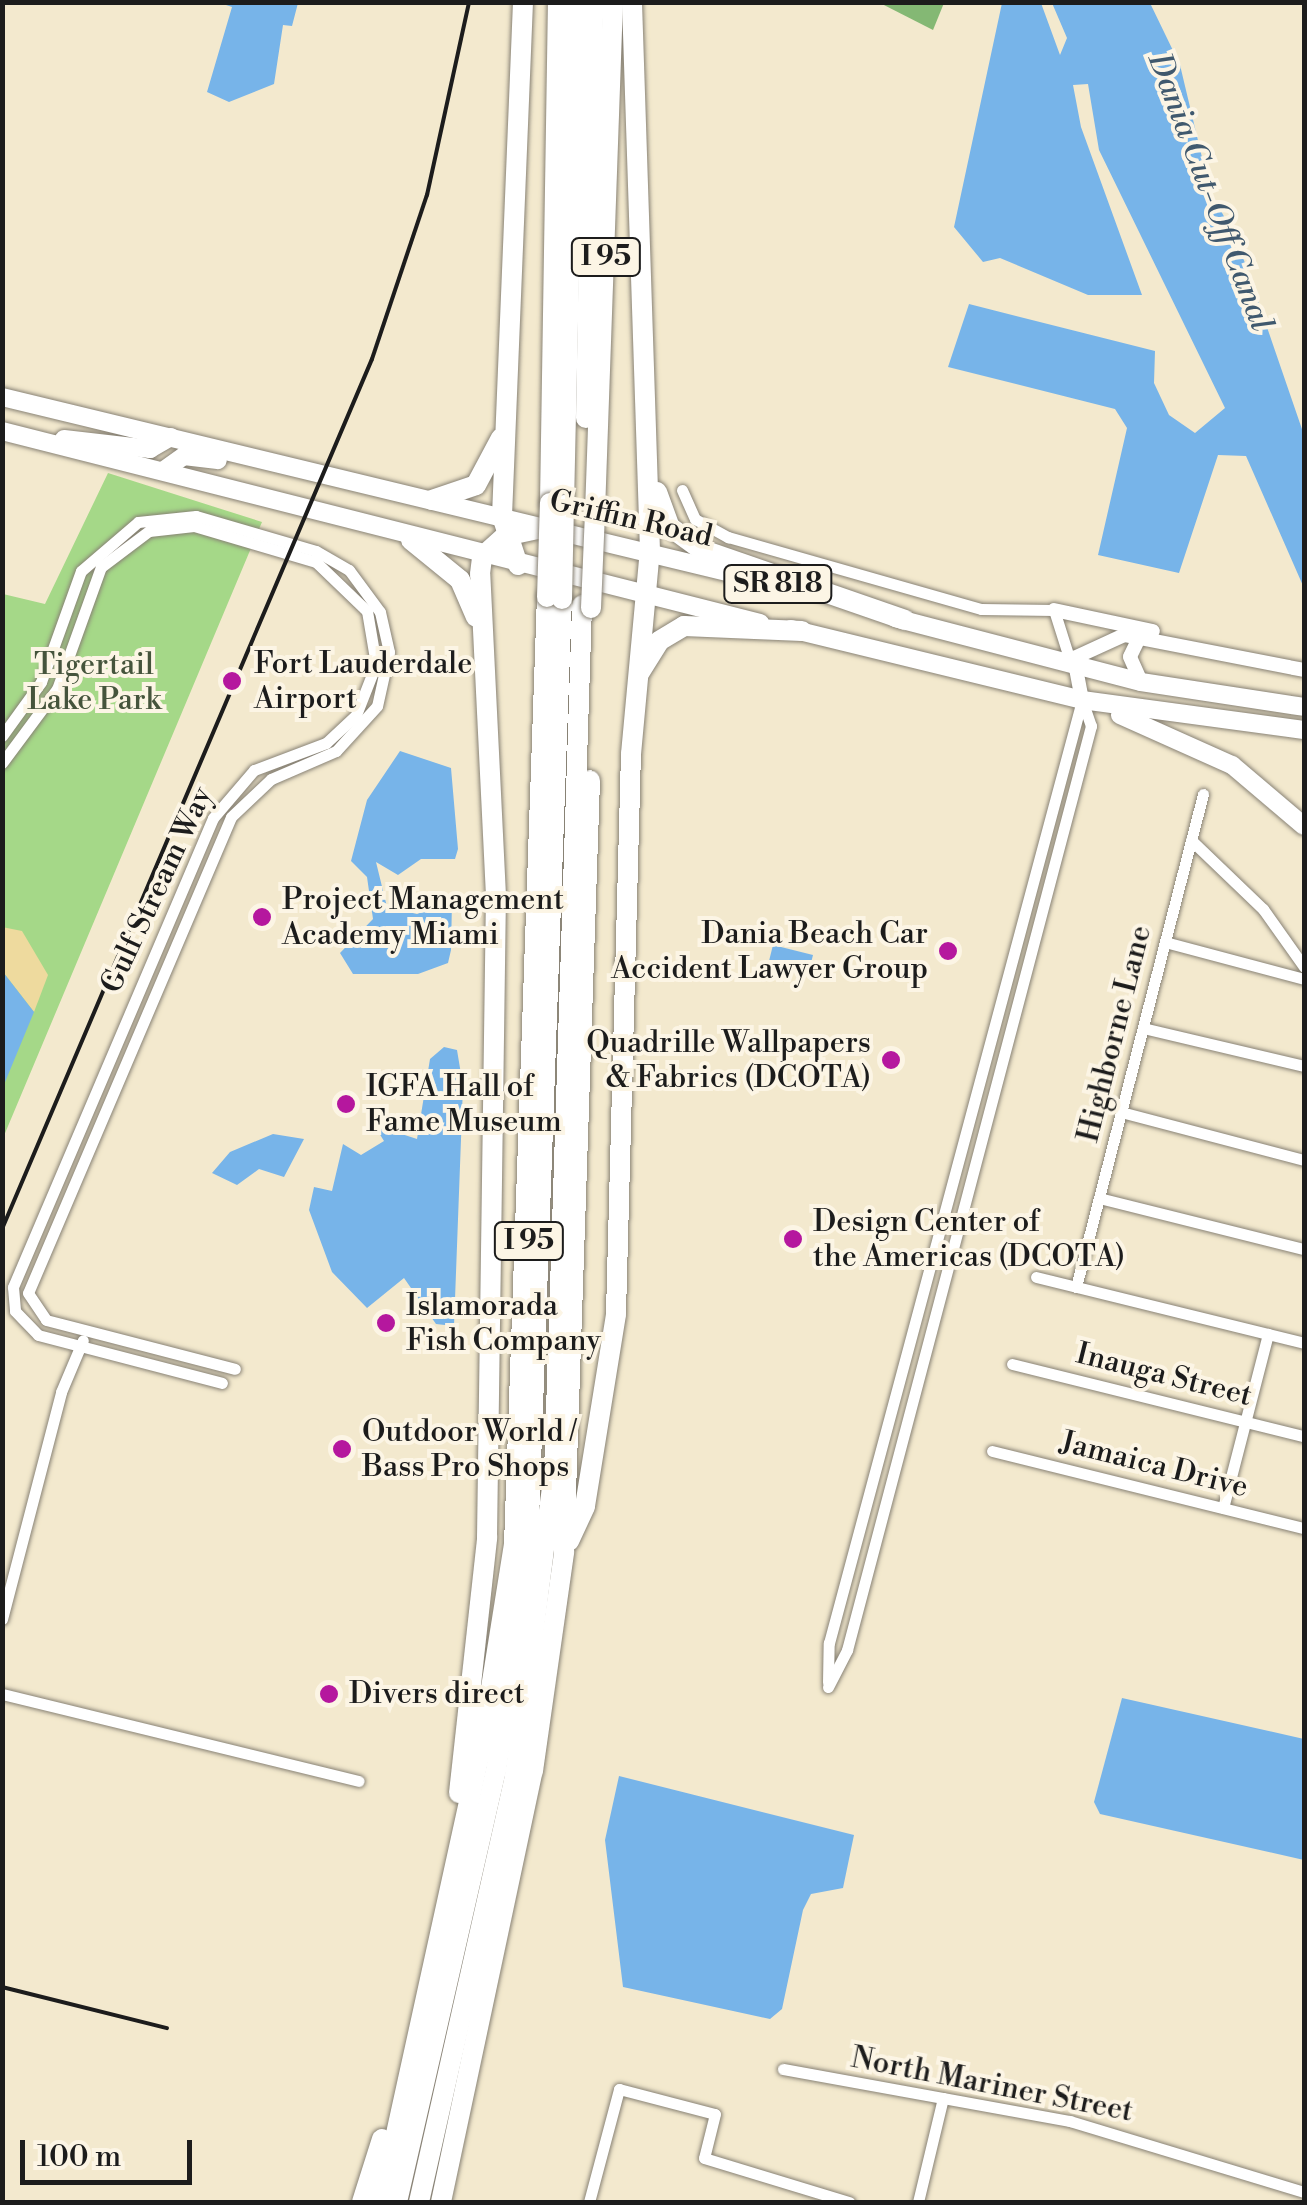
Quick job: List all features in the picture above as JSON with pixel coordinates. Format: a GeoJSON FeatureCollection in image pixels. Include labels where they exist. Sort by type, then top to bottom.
{"type":"FeatureCollection","features":[{"type":"Feature","properties":{"kind":"highway"},"geometry":{"type":"LineString","coordinates":[[518,565],[504,526],[522,2]]}},
{"type":"Feature","properties":{"kind":"highway","name":"I 95"},"geometry":{"type":"LineString","coordinates":[[441,2202],[533,1771],[564,1552],[588,1005],[570,602],[573,508],[558,2]]}},
{"type":"Feature","properties":{"kind":"highway"},"geometry":{"type":"LineString","coordinates":[[573,508],[574,2]]}},
{"type":"Feature","properties":{"kind":"highway"},"geometry":{"type":"LineString","coordinates":[[573,508],[593,2]]}},
{"type":"Feature","properties":{"kind":"highway","name":"I 95"},"geometry":{"type":"LineString","coordinates":[[381,2202],[450,1880],[514,1545],[573,508],[613,2]]}},
{"type":"Feature","properties":{"kind":"highway"},"geometry":{"type":"LineString","coordinates":[[564,1552],[585,1506],[616,1314],[638,674],[650,550],[632,2]]}},
{"type":"Feature","properties":{"kind":"highway"},"geometry":{"type":"LineString","coordinates":[[432,500],[488,472],[511,403]]}},
{"type":"Feature","properties":{"kind":"highway"},"geometry":{"type":"LineString","coordinates":[[650,477],[683,540],[905,620]]}},
{"type":"Feature","properties":{"kind":"highway"},"geometry":{"type":"LineString","coordinates":[[504,526],[547,527]]}},
{"type":"Feature","properties":{"kind":"highway"},"geometry":{"type":"LineString","coordinates":[[450,1880],[487,1538],[496,896],[482,633],[482,557],[504,526]]}},
{"type":"Feature","properties":{"kind":"highway"},"geometry":{"type":"LineString","coordinates":[[411,540],[459,579],[482,633]]}},
{"type":"Feature","properties":{"kind":"highway"},"geometry":{"type":"LineString","coordinates":[[397,2202],[496,1771],[528,1547],[570,602]]}},
{"type":"Feature","properties":{"kind":"highway"},"geometry":{"type":"LineString","coordinates":[[419,2202],[515,1776],[554,1473],[570,602]]}},
{"type":"Feature","properties":{"kind":"highway"},"geometry":{"type":"LineString","coordinates":[[638,674],[658,642],[684,626],[802,631]]}},
{"type":"Feature","properties":{"kind":"highway"},"geometry":{"type":"LineString","coordinates":[[362,2202],[403,2086]]}},
{"type":"Feature","properties":{"kind":"main road","name":"Griffin Road"},"geometry":{"type":"LineString","coordinates":[[2,396],[432,500],[504,526]]}},
{"type":"Feature","properties":{"kind":"main road","name":"SR 818"},"geometry":{"type":"LineString","coordinates":[[2,431],[164,470],[411,540],[1082,700],[1302,729]]}},
{"type":"Feature","properties":{"kind":"main road"},"geometry":{"type":"LineString","coordinates":[[38,440],[150,449],[171,437]]}},
{"type":"Feature","properties":{"kind":"main road"},"geometry":{"type":"LineString","coordinates":[[164,470],[184,456],[268,461]]}},
{"type":"Feature","properties":{"kind":"main road","name":"Griffin Road"},"geometry":{"type":"LineString","coordinates":[[547,527],[650,550],[1141,682],[1301,706]]}},
{"type":"Feature","properties":{"kind":"main road"},"geometry":{"type":"LineString","coordinates":[[1082,700],[1232,765],[1304,826]]}},
{"type":"Feature","properties":{"kind":"street"},"geometry":{"type":"LineString","coordinates":[[682,490],[695,519],[728,537],[980,609],[1054,610],[1304,670]]}},
{"type":"Feature","properties":{"kind":"street","name":"Gulf Stream Way"},"geometry":{"type":"LineString","coordinates":[[2,736],[41,682],[88,560],[149,518],[212,519],[316,550],[366,587],[384,625],[388,664],[370,718],[336,751],[256,788],[231,816],[31,1279],[37,1314],[235,1369]]}},
{"type":"Feature","properties":{"kind":"street","name":"Gulf Stream Way"},"geometry":{"type":"LineString","coordinates":[[2,763],[57,688],[101,567],[149,531],[194,526],[316,562],[367,611],[376,664],[356,714],[326,743],[254,770],[212,818],[15,1276],[22,1323],[81,1345],[222,1384]]}},
{"type":"Feature","properties":{"kind":"street"},"geometry":{"type":"LineString","coordinates":[[1054,610],[1091,726],[846,1650],[828,1687],[829,1643],[1082,700]]}},
{"type":"Feature","properties":{"kind":"street"},"geometry":{"type":"LineString","coordinates":[[1070,664],[1087,645],[1141,634],[1167,637]]}},
{"type":"Feature","properties":{"kind":"street"},"geometry":{"type":"LineString","coordinates":[[1141,634],[1130,658],[1141,682]]}},
{"type":"Feature","properties":{"kind":"street","name":"Highborne Lane"},"geometry":{"type":"LineString","coordinates":[[1076,1286],[1203,794]]}},
{"type":"Feature","properties":{"kind":"street"},"geometry":{"type":"LineString","coordinates":[[1191,840],[1263,909],[1304,967]]}},
{"type":"Feature","properties":{"kind":"street"},"geometry":{"type":"LineString","coordinates":[[1165,942],[1304,979]]}},
{"type":"Feature","properties":{"kind":"street"},"geometry":{"type":"LineString","coordinates":[[1143,1028],[1304,1066]]}},
{"type":"Feature","properties":{"kind":"street"},"geometry":{"type":"LineString","coordinates":[[1121,1112],[1304,1160]]}},
{"type":"Feature","properties":{"kind":"street"},"geometry":{"type":"LineString","coordinates":[[1099,1198],[1304,1249]]}},
{"type":"Feature","properties":{"kind":"street"},"geometry":{"type":"LineString","coordinates":[[1036,1276],[1304,1343]]}},
{"type":"Feature","properties":{"kind":"street"},"geometry":{"type":"LineString","coordinates":[[2,1619],[88,1331]]}},
{"type":"Feature","properties":{"kind":"street"},"geometry":{"type":"LineString","coordinates":[[1223,1508],[1268,1334]]}},
{"type":"Feature","properties":{"kind":"street","name":"Inauga Street"},"geometry":{"type":"LineString","coordinates":[[1012,1364],[1304,1436]]}},
{"type":"Feature","properties":{"kind":"street","name":"Jamaica Drive"},"geometry":{"type":"LineString","coordinates":[[992,1451],[1304,1528]]}},
{"type":"Feature","properties":{"kind":"street"},"geometry":{"type":"LineString","coordinates":[[2,1694],[358,1781]]}},
{"type":"Feature","properties":{"kind":"street","name":"North Mariner Street"},"geometry":{"type":"LineString","coordinates":[[783,2070],[1149,2141],[1304,2192]]}},
{"type":"Feature","properties":{"kind":"street"},"geometry":{"type":"LineString","coordinates":[[589,2202],[618,2089],[714,2114],[704,2158],[827,2201],[849,2202]]}},
{"type":"Feature","properties":{"kind":"street"},"geometry":{"type":"LineString","coordinates":[[918,2202],[943,2098]]}},
{"type":"Feature","properties":{"kind":"green space"},"geometry":{"type":"Polygon","coordinates":[[[880,3],[944,3],[933,30],[880,3]]]}},
{"type":"Feature","properties":{"kind":"green space","name":"Tigertail Lake Park"},"geometry":{"type":"Polygon","coordinates":[[[108,473],[262,522],[3,1138],[3,594],[45,604],[108,473]]]}},
{"type":"Feature","properties":{"kind":"sand"},"geometry":{"type":"Polygon","coordinates":[[[2,927],[22,931],[48,975],[34,1012],[3,972],[2,927]]]}},
{"type":"Feature","properties":{"kind":"water"},"geometry":{"type":"Polygon","coordinates":[[[220,3],[298,3],[292,26],[283,25],[274,84],[229,102],[207,92],[232,7],[220,3]]]}},
{"type":"Feature","properties":{"kind":"water","name":"Dania Cut-Off Canal"},"geometry":{"type":"Polygon","coordinates":[[[1002,3],[1041,3],[1060,55],[1067,38],[1052,3],[1150,3],[1180,65],[1210,191],[1237,240],[1304,435],[1304,588],[1246,456],[1218,455],[1179,573],[1098,555],[1127,428],[1115,409],[948,367],[969,304],[1155,351],[1154,383],[1169,415],[1195,433],[1225,408],[1099,150],[1088,84],[1073,85],[1081,127],[1142,295],[1088,295],[1000,258],[983,262],[954,227],[1002,3]]]}},
{"type":"Feature","properties":{"kind":"water"},"geometry":{"type":"Polygon","coordinates":[[[400,751],[451,768],[458,849],[455,859],[421,859],[398,875],[376,862],[387,907],[417,914],[452,901],[451,950],[448,963],[418,974],[353,974],[340,953],[373,919],[367,877],[351,861],[367,800],[400,751]]]}},
{"type":"Feature","properties":{"kind":"water"},"geometry":{"type":"Polygon","coordinates":[[[773,945],[813,955],[809,971],[769,961],[773,945]]]}},
{"type":"Feature","properties":{"kind":"water"},"geometry":{"type":"Polygon","coordinates":[[[3,972],[34,1012],[3,1087],[3,972]]]}},
{"type":"Feature","properties":{"kind":"water"},"geometry":{"type":"Polygon","coordinates":[[[444,1047],[457,1050],[463,1086],[454,1326],[436,1324],[404,1278],[367,1308],[332,1272],[309,1210],[314,1187],[332,1191],[343,1144],[361,1155],[384,1141],[374,1125],[417,1139],[430,1059],[444,1047]]]}},
{"type":"Feature","properties":{"kind":"water"},"geometry":{"type":"Polygon","coordinates":[[[273,1134],[304,1139],[284,1177],[259,1169],[237,1185],[212,1173],[230,1152],[273,1134]]]}},
{"type":"Feature","properties":{"kind":"water"},"geometry":{"type":"Polygon","coordinates":[[[1122,1698],[1304,1739],[1304,1860],[1100,1814],[1094,1802],[1122,1698]]]}},
{"type":"Feature","properties":{"kind":"water"},"geometry":{"type":"Polygon","coordinates":[[[619,1776],[854,1835],[843,1888],[811,1894],[803,1910],[782,2009],[770,2019],[623,1987],[605,1840],[619,1776]]]}},
{"type":"Feature","properties":{"kind":"railway"},"geometry":{"type":"LineString","coordinates":[[2,1229],[372,359],[427,195],[469,2]]}},
{"type":"Feature","properties":{"kind":"railway"},"geometry":{"type":"LineString","coordinates":[[2,1987],[167,2028]]}},
{"type":"Feature","properties":{"kind":"place","name":"Fort Lauderdale Airport"},"geometry":{"type":"Point","coordinates":[232,681]}},
{"type":"Feature","properties":{"kind":"place","name":"Project Management Academy Miami"},"geometry":{"type":"Point","coordinates":[262,917]}},
{"type":"Feature","properties":{"kind":"place","name":"Dania Beach Car Accident Lawyer Group"},"geometry":{"type":"Point","coordinates":[948,951]}},
{"type":"Feature","properties":{"kind":"place","name":"Quadrille Wallpapers & Fabrics (DCOTA)"},"geometry":{"type":"Point","coordinates":[891,1060]}},
{"type":"Feature","properties":{"kind":"place","name":"IGFA Hall of Fame Museum"},"geometry":{"type":"Point","coordinates":[346,1104]}},
{"type":"Feature","properties":{"kind":"place","name":"Design Center of the Americas (DCOTA)"},"geometry":{"type":"Point","coordinates":[793,1239]}},
{"type":"Feature","properties":{"kind":"place","name":"Islamorada Fish Company"},"geometry":{"type":"Point","coordinates":[386,1323]}},
{"type":"Feature","properties":{"kind":"place","name":"Outdoor World / Bass Pro Shops"},"geometry":{"type":"Point","coordinates":[342,1449]}},
{"type":"Feature","properties":{"kind":"place","name":"Divers direct"},"geometry":{"type":"Point","coordinates":[329,1694]}}]}
